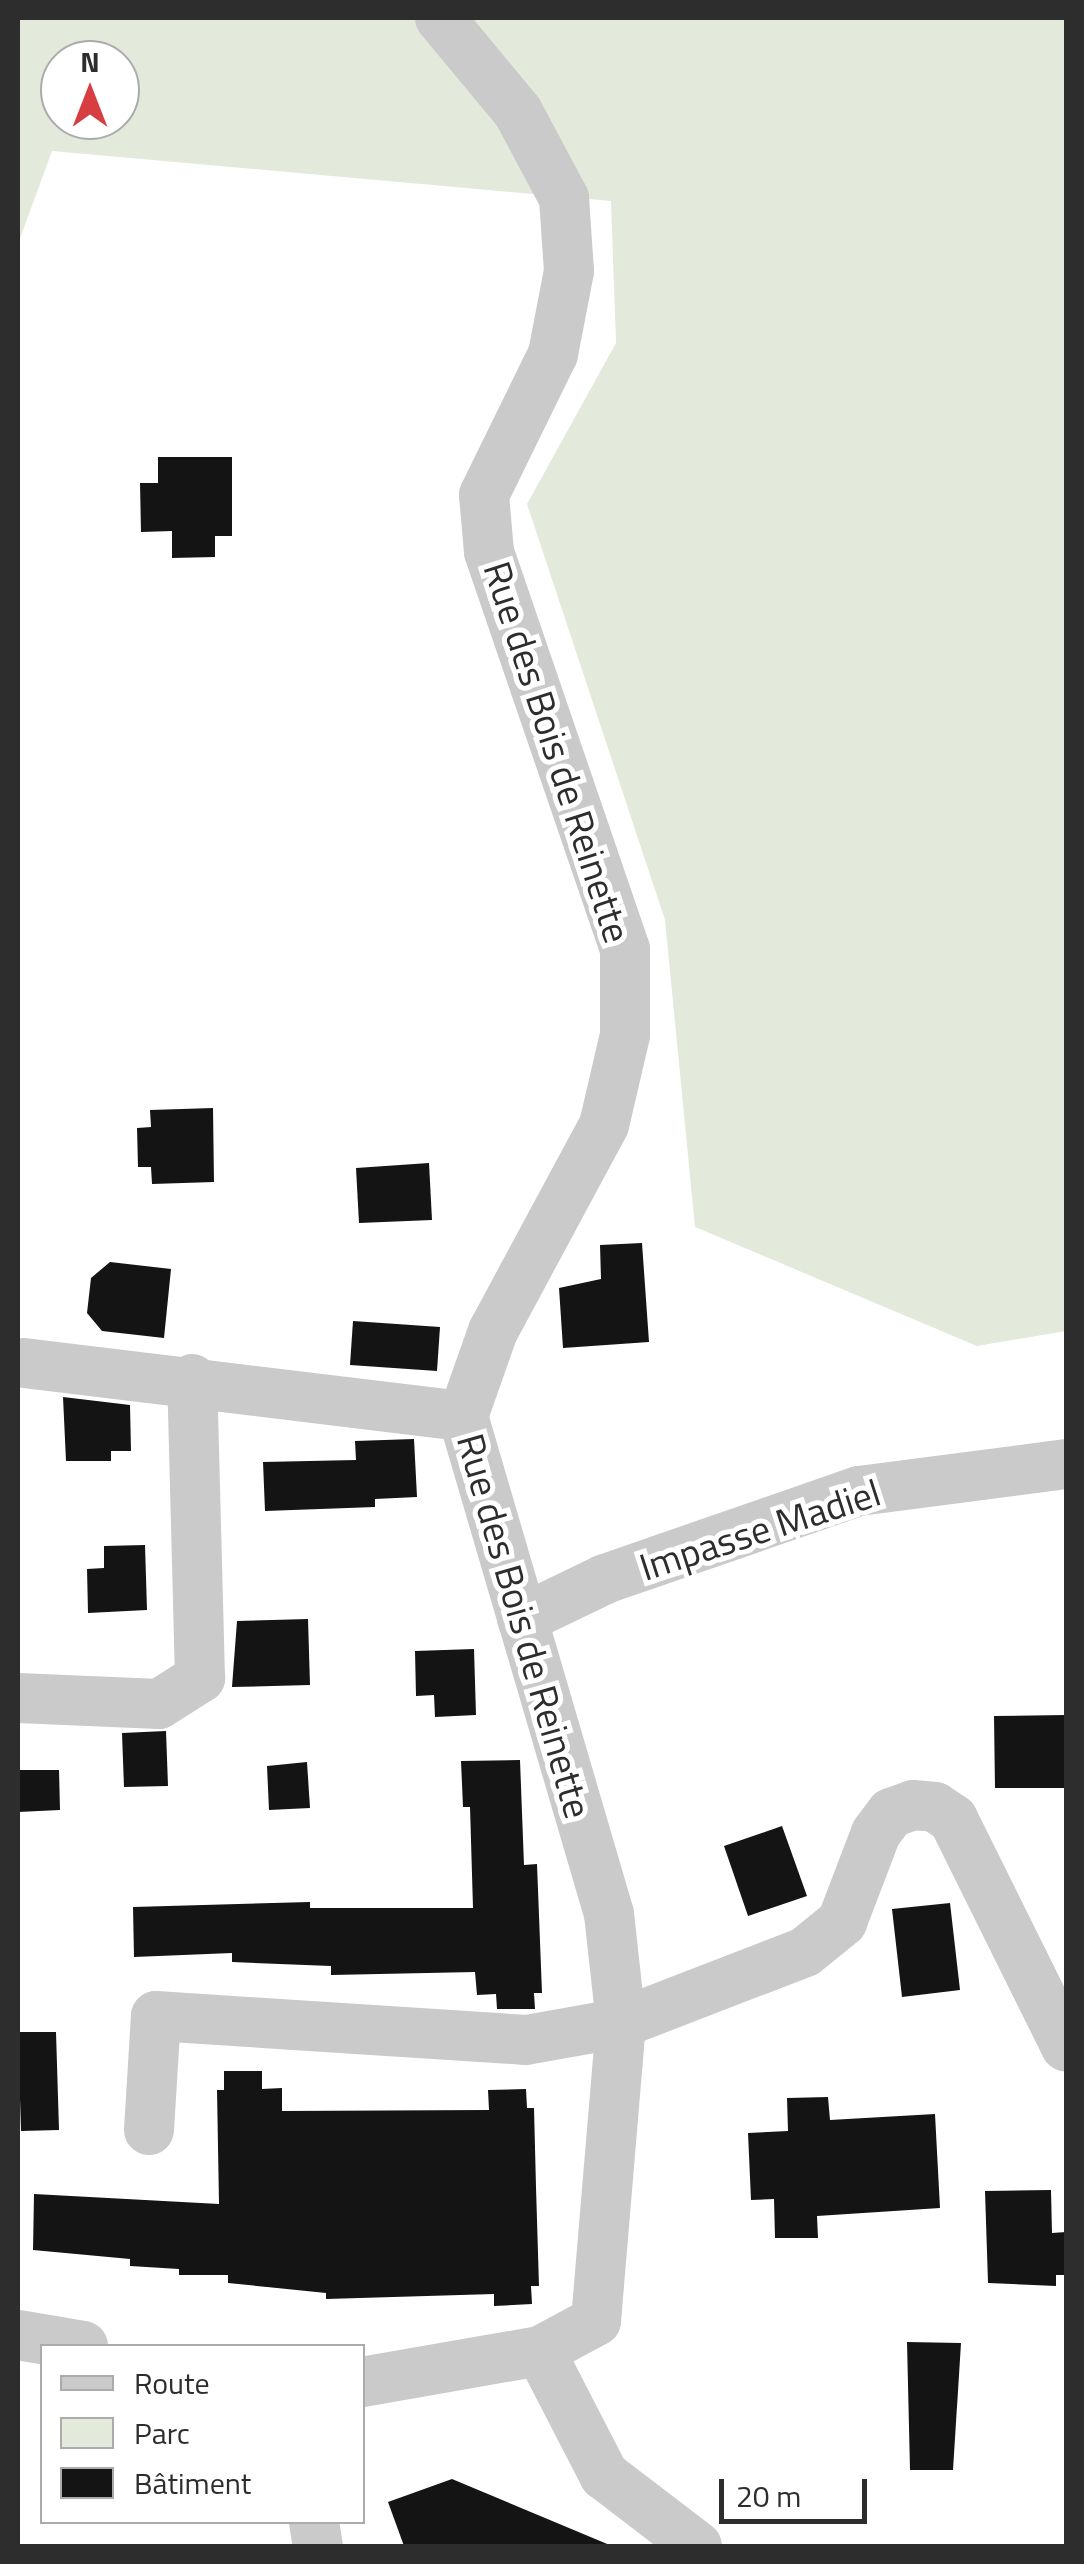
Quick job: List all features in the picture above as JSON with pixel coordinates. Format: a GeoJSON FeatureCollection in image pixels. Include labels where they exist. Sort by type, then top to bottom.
{"type":"FeatureCollection","features":[{"type":"Feature","properties":{"kind":"street","name":"Rue des Bois de Reinette"},"geometry":{"type":"LineString","coordinates":[[440,18],[518,112],[564,198],[569,271],[554,354],[484,496],[489,552],[625,949],[625,1035],[604,1125],[493,1330],[463,1416],[609,1914],[621,2023],[596,2320],[540,2352]]}},
{"type":"Feature","properties":{"kind":"street"},"geometry":{"type":"LineString","coordinates":[[24,1363],[192,1379],[463,1416]]}},
{"type":"Feature","properties":{"kind":"street"},"geometry":{"type":"LineString","coordinates":[[18,1698],[159,1704],[200,1678],[192,1379]]}},
{"type":"Feature","properties":{"kind":"street","name":"Impasse Madiel"},"geometry":{"type":"LineString","coordinates":[[522,1620],[605,1579],[860,1491],[1066,1464]]}},
{"type":"Feature","properties":{"kind":"street"},"geometry":{"type":"LineString","coordinates":[[148,2130],[156,2016],[526,2040],[621,2023],[805,1952],[842,1922],[876,1833],[891,1813],[913,1805],[935,1807],[953,1819],[1066,2047]]}},
{"type":"Feature","properties":{"kind":"street"},"geometry":{"type":"LineString","coordinates":[[18,2335],[72,2344]]}},
{"type":"Feature","properties":{"kind":"street"},"geometry":{"type":"LineString","coordinates":[[365,2381],[540,2352],[604,2475],[697,2546]]}},
{"type":"Feature","properties":{"kind":"green space"},"geometry":{"type":"Polygon","coordinates":[[[18,18],[1066,18],[1066,1331],[977,1346],[695,1227],[665,920],[527,504],[616,343],[611,201],[52,151],[18,244],[18,18]]]}},
{"type":"Feature","properties":{"kind":"building"},"geometry":{"type":"Polygon","coordinates":[[[158,457],[232,457],[232,536],[215,536],[215,557],[172,558],[172,531],[141,532],[140,483],[158,483],[158,457]]]}},
{"type":"Feature","properties":{"kind":"building"},"geometry":{"type":"Polygon","coordinates":[[[213,1108],[214,1182],[152,1184],[151,1167],[138,1167],[137,1128],[151,1127],[150,1110],[213,1108]]]}},
{"type":"Feature","properties":{"kind":"building"},"geometry":{"type":"Polygon","coordinates":[[[429,1163],[432,1220],[359,1223],[356,1168],[429,1163]]]}},
{"type":"Feature","properties":{"kind":"building"},"geometry":{"type":"Polygon","coordinates":[[[642,1243],[649,1342],[563,1348],[559,1288],[601,1279],[600,1245],[642,1243]]]}},
{"type":"Feature","properties":{"kind":"building"},"geometry":{"type":"Polygon","coordinates":[[[110,1262],[171,1269],[164,1338],[102,1331],[87,1313],[91,1278],[110,1262]]]}},
{"type":"Feature","properties":{"kind":"building"},"geometry":{"type":"Polygon","coordinates":[[[353,1321],[440,1327],[437,1371],[350,1365],[353,1321]]]}},
{"type":"Feature","properties":{"kind":"building"},"geometry":{"type":"Polygon","coordinates":[[[63,1397],[130,1405],[131,1451],[111,1451],[111,1461],[66,1461],[63,1397]]]}},
{"type":"Feature","properties":{"kind":"building"},"geometry":{"type":"Polygon","coordinates":[[[414,1439],[417,1497],[375,1499],[375,1507],[265,1511],[263,1462],[356,1460],[355,1441],[414,1439]]]}},
{"type":"Feature","properties":{"kind":"building"},"geometry":{"type":"Polygon","coordinates":[[[145,1545],[147,1610],[88,1613],[87,1569],[104,1568],[104,1546],[145,1545]]]}},
{"type":"Feature","properties":{"kind":"building"},"geometry":{"type":"Polygon","coordinates":[[[308,1619],[310,1685],[232,1687],[237,1621],[308,1619]]]}},
{"type":"Feature","properties":{"kind":"building"},"geometry":{"type":"Polygon","coordinates":[[[474,1649],[476,1715],[435,1717],[434,1695],[416,1696],[415,1651],[474,1649]]]}},
{"type":"Feature","properties":{"kind":"building"},"geometry":{"type":"Polygon","coordinates":[[[1066,1715],[1066,1788],[995,1788],[994,1716],[1066,1715]]]}},
{"type":"Feature","properties":{"kind":"building"},"geometry":{"type":"Polygon","coordinates":[[[166,1731],[168,1786],[124,1787],[122,1733],[166,1731]]]}},
{"type":"Feature","properties":{"kind":"building"},"geometry":{"type":"Polygon","coordinates":[[[520,1760],[524,1865],[537,1864],[542,1993],[534,1993],[535,2009],[497,2009],[496,1994],[477,1995],[475,1972],[331,1975],[331,1966],[232,1962],[232,1953],[134,1957],[133,1907],[310,1902],[310,1908],[473,1908],[470,1807],[463,1807],[461,1761],[520,1760]]]}},
{"type":"Feature","properties":{"kind":"building"},"geometry":{"type":"Polygon","coordinates":[[[307,1762],[310,1808],[269,1810],[267,1766],[307,1762]]]}},
{"type":"Feature","properties":{"kind":"building"},"geometry":{"type":"Polygon","coordinates":[[[18,1770],[59,1770],[60,1810],[18,1812],[18,1770]]]}},
{"type":"Feature","properties":{"kind":"building"},"geometry":{"type":"Polygon","coordinates":[[[782,1826],[807,1896],[748,1916],[724,1846],[782,1826]]]}},
{"type":"Feature","properties":{"kind":"building"},"geometry":{"type":"Polygon","coordinates":[[[950,1903],[960,1990],[902,1997],[892,1909],[950,1903]]]}},
{"type":"Feature","properties":{"kind":"building"},"geometry":{"type":"Polygon","coordinates":[[[18,2032],[56,2032],[59,2130],[21,2131],[18,2032]]]}},
{"type":"Feature","properties":{"kind":"building"},"geometry":{"type":"Polygon","coordinates":[[[224,2071],[262,2071],[262,2089],[282,2088],[282,2111],[489,2110],[488,2090],[526,2089],[527,2108],[534,2108],[539,2286],[531,2286],[532,2304],[494,2306],[494,2294],[326,2299],[326,2293],[228,2283],[228,2275],[179,2275],[179,2269],[130,2266],[130,2259],[33,2250],[34,2194],[219,2204],[217,2090],[224,2090],[224,2071]]]}},
{"type":"Feature","properties":{"kind":"building"},"geometry":{"type":"Polygon","coordinates":[[[828,2097],[830,2120],[935,2114],[940,2208],[817,2216],[818,2238],[775,2238],[774,2199],[751,2200],[748,2133],[788,2131],[787,2098],[828,2097]]]}},
{"type":"Feature","properties":{"kind":"building"},"geometry":{"type":"Polygon","coordinates":[[[1051,2190],[1052,2233],[1066,2232],[1066,2275],[1056,2275],[1056,2286],[988,2283],[985,2191],[1051,2190]]]}},
{"type":"Feature","properties":{"kind":"building"},"geometry":{"type":"Polygon","coordinates":[[[907,2342],[961,2343],[953,2470],[910,2470],[907,2342]]]}},
{"type":"Feature","properties":{"kind":"building"},"geometry":{"type":"Polygon","coordinates":[[[452,2479],[612,2546],[404,2546],[388,2502],[452,2479]]]}}]}
